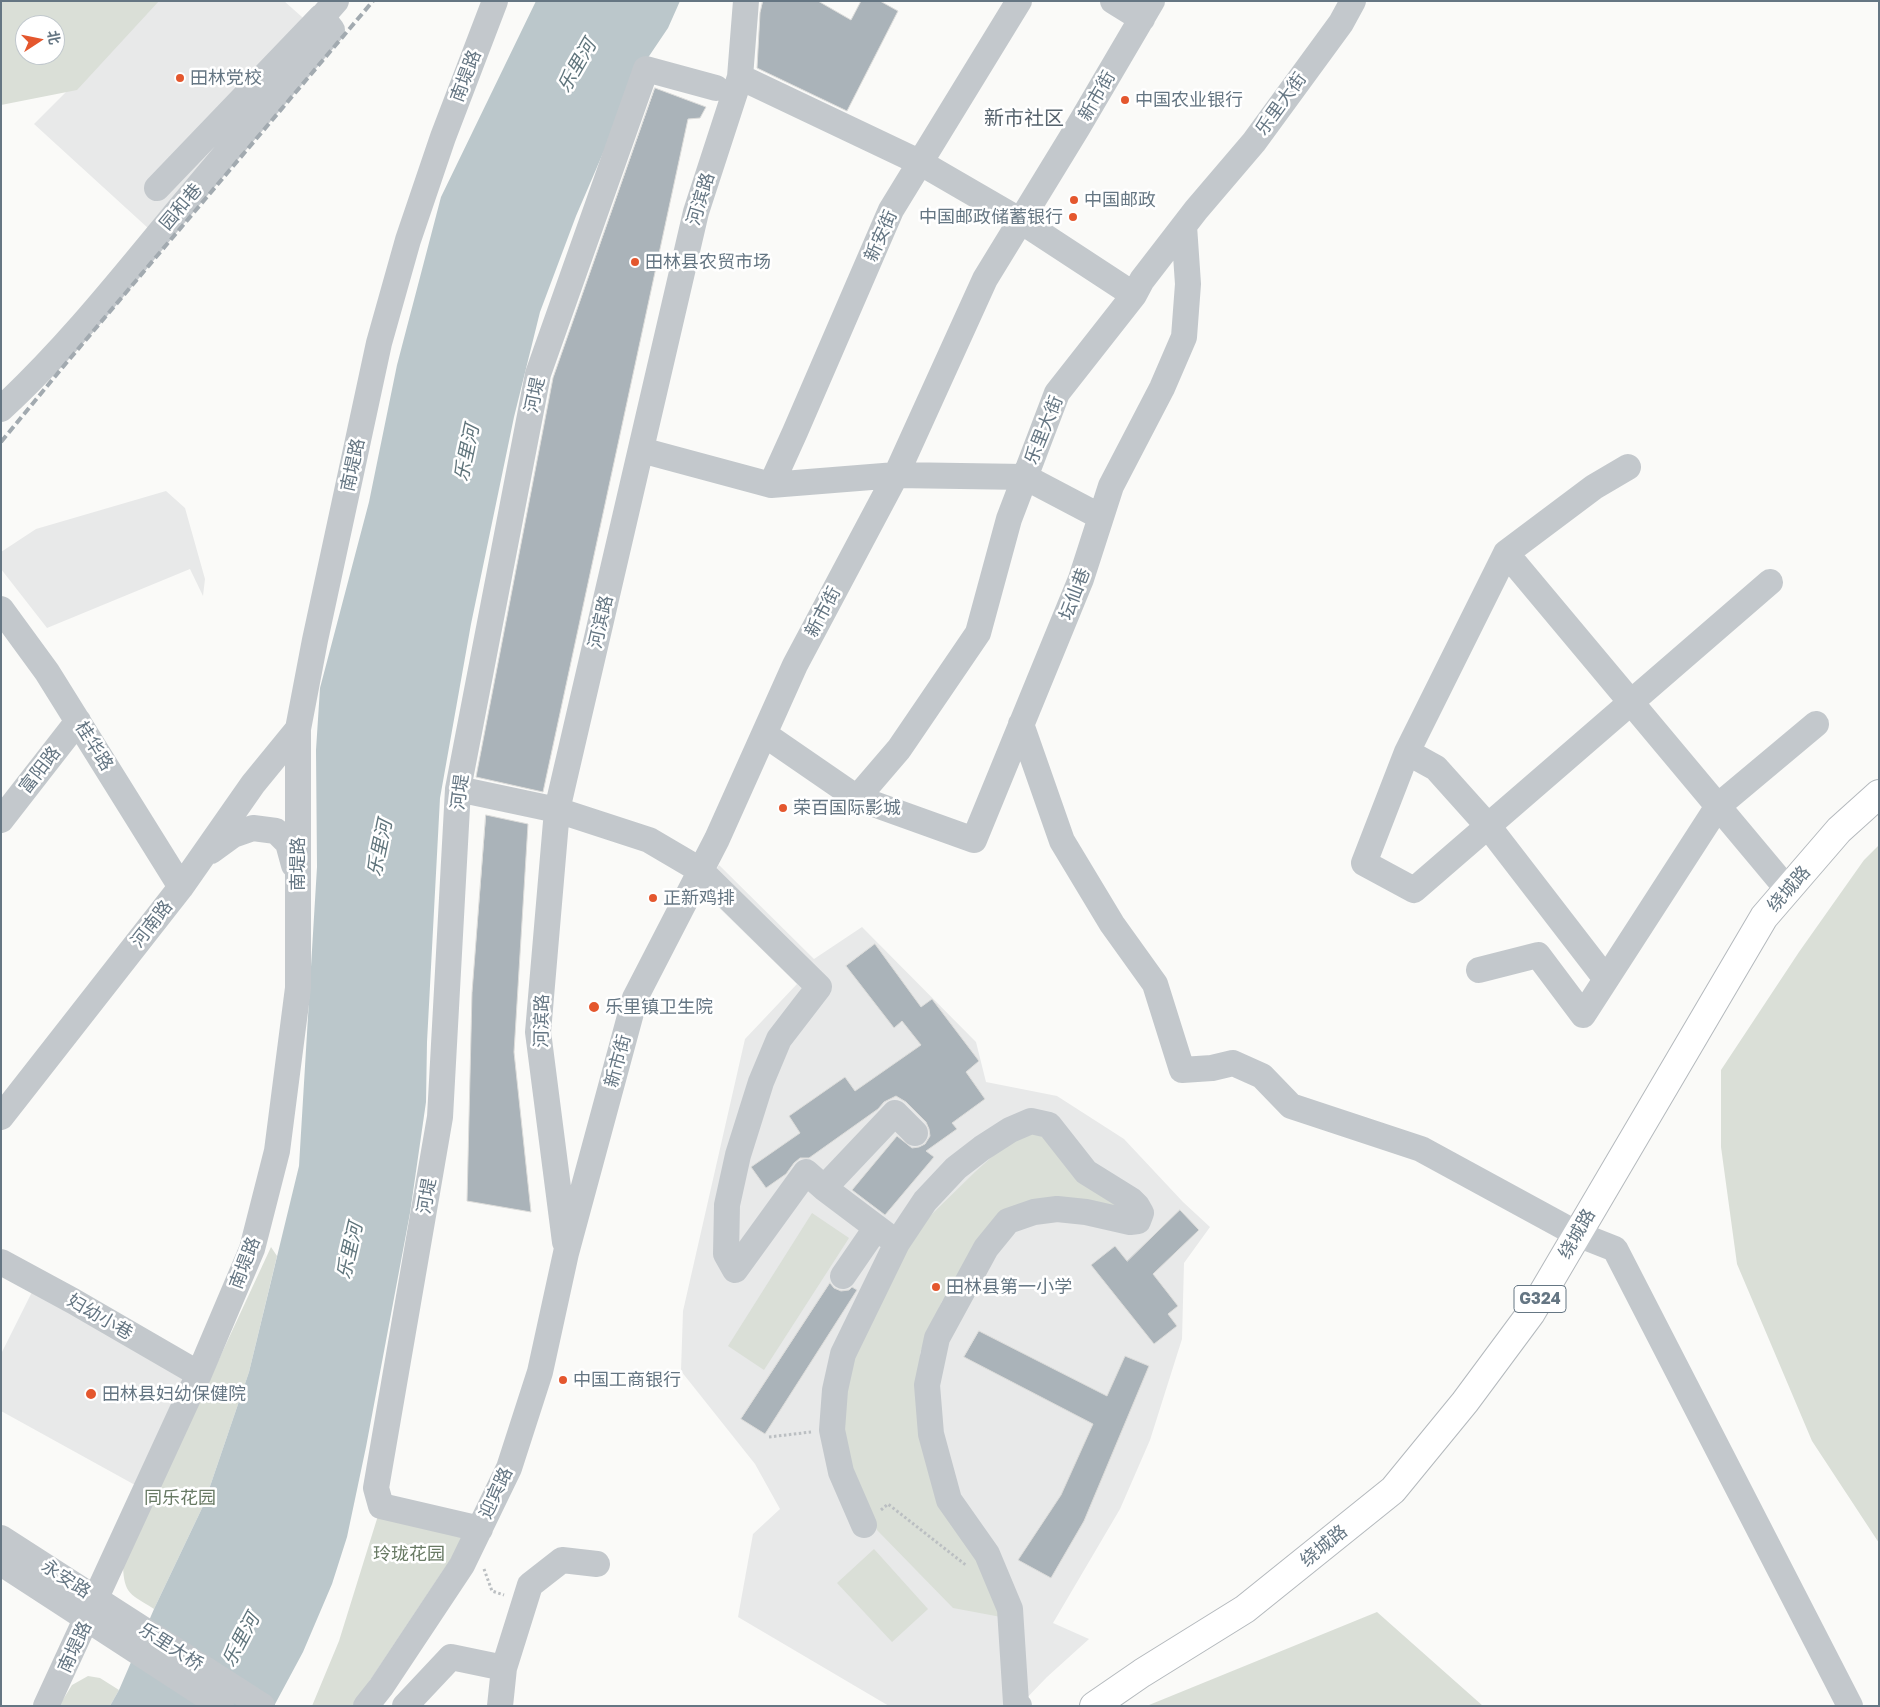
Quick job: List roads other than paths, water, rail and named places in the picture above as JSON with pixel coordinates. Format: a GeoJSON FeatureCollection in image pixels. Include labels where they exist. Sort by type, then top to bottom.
{"type":"FeatureCollection","features":[{"type":"Feature","properties":{"kind":"highway","name":"绕城路"},"geometry":{"type":"LineString","coordinates":[[1094,1706],[1142,1672],[1245,1609],[1393,1490],[1465,1402],[1531,1313],[1764,917],[1839,830],[1879,794]]}},
{"type":"Feature","properties":{"kind":"street","name":"南堤路"},"geometry":{"type":"LineString","coordinates":[[46,1706],[199,1374],[252,1249],[277,1151],[298,988],[298,729],[317,631],[379,343],[408,240],[443,137],[495,1]]}},
{"type":"Feature","properties":{"kind":"street","name":"河滨路"},"geometry":{"type":"LineString","coordinates":[[566,1253],[538,1032],[557,810],[696,212],[740,77],[746,1]]}},
{"type":"Feature","properties":{"kind":"street","name":"新安街"},"geometry":{"type":"LineString","coordinates":[[771,485],[892,210],[1019,1]]}},
{"type":"Feature","properties":{"kind":"street"},"geometry":{"type":"LineString","coordinates":[[1113,1],[1147,10]]}},
{"type":"Feature","properties":{"kind":"street","name":"乐里大街"},"geometry":{"type":"LineString","coordinates":[[857,798],[899,749],[978,633],[1009,519],[1057,393],[1134,295],[1142,280],[1184,226],[1254,142],[1341,23],[1353,1]]}},
{"type":"Feature","properties":{"kind":"street"},"geometry":{"type":"LineString","coordinates":[[157,188],[329,9]]}},
{"type":"Feature","properties":{"kind":"street","name":"园和巷"},"geometry":{"type":"LineString","coordinates":[[1,409],[21,391],[103,302],[205,178],[332,30],[329,9]]}},
{"type":"Feature","properties":{"kind":"street","name":"新市街"},"geometry":{"type":"LineString","coordinates":[[566,1253],[635,998],[716,839],[795,665],[896,475],[985,279],[1147,10]]}},
{"type":"Feature","properties":{"kind":"street","name":"河堤"},"geometry":{"type":"LineString","coordinates":[[477,1534],[381,1506],[376,1488],[440,1117],[458,789],[538,374],[646,69],[716,88]]}},
{"type":"Feature","properties":{"kind":"street"},"geometry":{"type":"LineString","coordinates":[[740,77],[921,163],[1020,221],[1134,295]]}},
{"type":"Feature","properties":{"kind":"street","name":"坛仙巷"},"geometry":{"type":"LineString","coordinates":[[857,798],[974,840],[1081,580],[1111,486],[1162,388],[1184,337],[1188,284],[1184,226]]}},
{"type":"Feature","properties":{"kind":"street"},"geometry":{"type":"LineString","coordinates":[[641,450],[771,485],[896,475],[1025,477],[1101,517]]}},
{"type":"Feature","properties":{"kind":"street"},"geometry":{"type":"LineString","coordinates":[[1628,467],[1594,487],[1506,553],[1407,752],[1364,863],[1414,890],[1770,582]]}},
{"type":"Feature","properties":{"kind":"street"},"geometry":{"type":"LineString","coordinates":[[1506,553],[1788,890]]}},
{"type":"Feature","properties":{"kind":"street","name":"桂华路"},"geometry":{"type":"LineString","coordinates":[[1,608],[48,672],[181,887]]}},
{"type":"Feature","properties":{"kind":"street","name":"富阳路"},"geometry":{"type":"LineString","coordinates":[[1,820],[78,721]]}},
{"type":"Feature","properties":{"kind":"street"},"geometry":{"type":"LineString","coordinates":[[1021,724],[1062,841],[1112,924],[1154,984],[1182,1070],[1212,1068],[1233,1063],[1262,1076],[1291,1106],[1421,1149],[1577,1234],[1615,1249],[1850,1706]]}},
{"type":"Feature","properties":{"kind":"street"},"geometry":{"type":"LineString","coordinates":[[1479,970],[1538,955],[1583,1015],[1718,806],[1816,724]]}},
{"type":"Feature","properties":{"kind":"street","name":"河南路"},"geometry":{"type":"LineString","coordinates":[[1,1117],[181,887],[253,784],[298,729]]}},
{"type":"Feature","properties":{"kind":"street"},"geometry":{"type":"LineString","coordinates":[[764,734],[857,798]]}},
{"type":"Feature","properties":{"kind":"street"},"geometry":{"type":"LineString","coordinates":[[1407,752],[1436,768],[1488,826],[1606,979]]}},
{"type":"Feature","properties":{"kind":"street"},"geometry":{"type":"LineString","coordinates":[[458,789],[557,810],[649,840],[700,870],[819,987],[779,1039],[761,1082],[738,1155],[727,1205],[726,1254],[735,1270],[806,1172],[824,1188],[897,1243]]}},
{"type":"Feature","properties":{"kind":"street"},"geometry":{"type":"LineString","coordinates":[[200,859],[233,835],[253,828],[276,831],[288,843],[298,878]]}},
{"type":"Feature","properties":{"kind":"street"},"geometry":{"type":"LineString","coordinates":[[824,1188],[895,1113],[915,1133]]}},
{"type":"Feature","properties":{"kind":"street"},"geometry":{"type":"LineString","coordinates":[[864,1525],[842,1472],[832,1430],[834,1390],[843,1354],[897,1243],[925,1201],[956,1168],[1010,1130],[1031,1121],[1048,1125],[1086,1172],[1131,1200],[1137,1206],[1141,1213],[1138,1220],[1130,1222],[1086,1212],[1057,1209],[1034,1212],[1008,1221],[986,1248],[937,1338],[926,1385],[931,1434],[949,1500],[987,1554],[1010,1609],[1016,1703],[1019,1706]]}},
{"type":"Feature","properties":{"kind":"street"},"geometry":{"type":"LineString","coordinates":[[556,1177],[563,1192],[572,1200],[579,1195],[585,1184]]}},
{"type":"Feature","properties":{"kind":"street"},"geometry":{"type":"LineString","coordinates":[[843,1276],[876,1228]]}},
{"type":"Feature","properties":{"kind":"street","name":"迎宾路"},"geometry":{"type":"LineString","coordinates":[[366,1706],[381,1687],[462,1565],[509,1468],[540,1372],[566,1253]]}},
{"type":"Feature","properties":{"kind":"street","name":"妇幼小巷"},"geometry":{"type":"LineString","coordinates":[[1,1262],[73,1301],[199,1374]]}},
{"type":"Feature","properties":{"kind":"street","name":"永安路"},"geometry":{"type":"LineString","coordinates":[[1,1538],[92,1609],[125,1630]]}},
{"type":"Feature","properties":{"kind":"street"},"geometry":{"type":"LineString","coordinates":[[500,1706],[504,1668],[530,1585],[562,1560],[597,1564]]}},
{"type":"Feature","properties":{"kind":"street","name":"永安路"},"geometry":{"type":"LineString","coordinates":[[1,1563],[92,1609]]}},
{"type":"Feature","properties":{"kind":"street","name":"乐里大桥"},"geometry":{"type":"LineString","coordinates":[[125,1630],[221,1706]]}},
{"type":"Feature","properties":{"kind":"street","name":"乐里大桥"},"geometry":{"type":"LineString","coordinates":[[125,1630],[262,1706]]}},
{"type":"Feature","properties":{"kind":"street"},"geometry":{"type":"LineString","coordinates":[[404,1706],[451,1657],[504,1668]]}},
{"type":"Feature","properties":{"kind":"water","name":"乐里河"},"geometry":{"type":"Polygon","coordinates":[[[536,1],[680,1],[668,28],[637,74],[576,216],[540,312],[514,417],[471,624],[440,798],[427,1042],[426,1102],[410,1213],[347,1537],[332,1584],[303,1652],[274,1706],[110,1706],[204,1504],[249,1372],[299,1166],[317,867],[316,750],[320,688],[369,502],[397,365],[441,197],[536,1]]]}},
{"type":"Feature","properties":{"kind":"railway"},"geometry":{"type":"LineString","coordinates":[[1,442],[373,1]]}},
{"type":"Feature","properties":{"kind":"place","name":"田林党校"},"geometry":{"type":"Point","coordinates":[180,78]}},
{"type":"Feature","properties":{"kind":"place","name":"中国农业银行"},"geometry":{"type":"Point","coordinates":[1125,100]}},
{"type":"Feature","properties":{"kind":"place","name":"中国邮政"},"geometry":{"type":"Point","coordinates":[1074,200]}},
{"type":"Feature","properties":{"kind":"place","name":"中国邮政储蓄银行"},"geometry":{"type":"Point","coordinates":[1073,217]}},
{"type":"Feature","properties":{"kind":"place","name":"田林县农贸市场"},"geometry":{"type":"Point","coordinates":[635,262]}},
{"type":"Feature","properties":{"kind":"place","name":"荣百国际影城"},"geometry":{"type":"Point","coordinates":[783,808]}},
{"type":"Feature","properties":{"kind":"place","name":"正新鸡排"},"geometry":{"type":"Point","coordinates":[653,898]}},
{"type":"Feature","properties":{"kind":"place","name":"乐里镇卫生院"},"geometry":{"type":"Point","coordinates":[594,1007]}},
{"type":"Feature","properties":{"kind":"place","name":"田林县第一小学"},"geometry":{"type":"Point","coordinates":[936,1287]}},
{"type":"Feature","properties":{"kind":"place","name":"中国工商银行"},"geometry":{"type":"Point","coordinates":[563,1380]}},
{"type":"Feature","properties":{"kind":"place","name":"田林县妇幼保健院"},"geometry":{"type":"Point","coordinates":[91,1394]}},
{"type":"Feature","properties":{"kind":"district","name":"新市社区"},"geometry":{"type":"Point","coordinates":[1024,119]}},
{"type":"Feature","properties":{"kind":"park label","name":"同乐花园"},"geometry":{"type":"Point","coordinates":[180,1498]}},
{"type":"Feature","properties":{"kind":"park label","name":"玲珑花园"},"geometry":{"type":"Point","coordinates":[409,1554]}}]}
